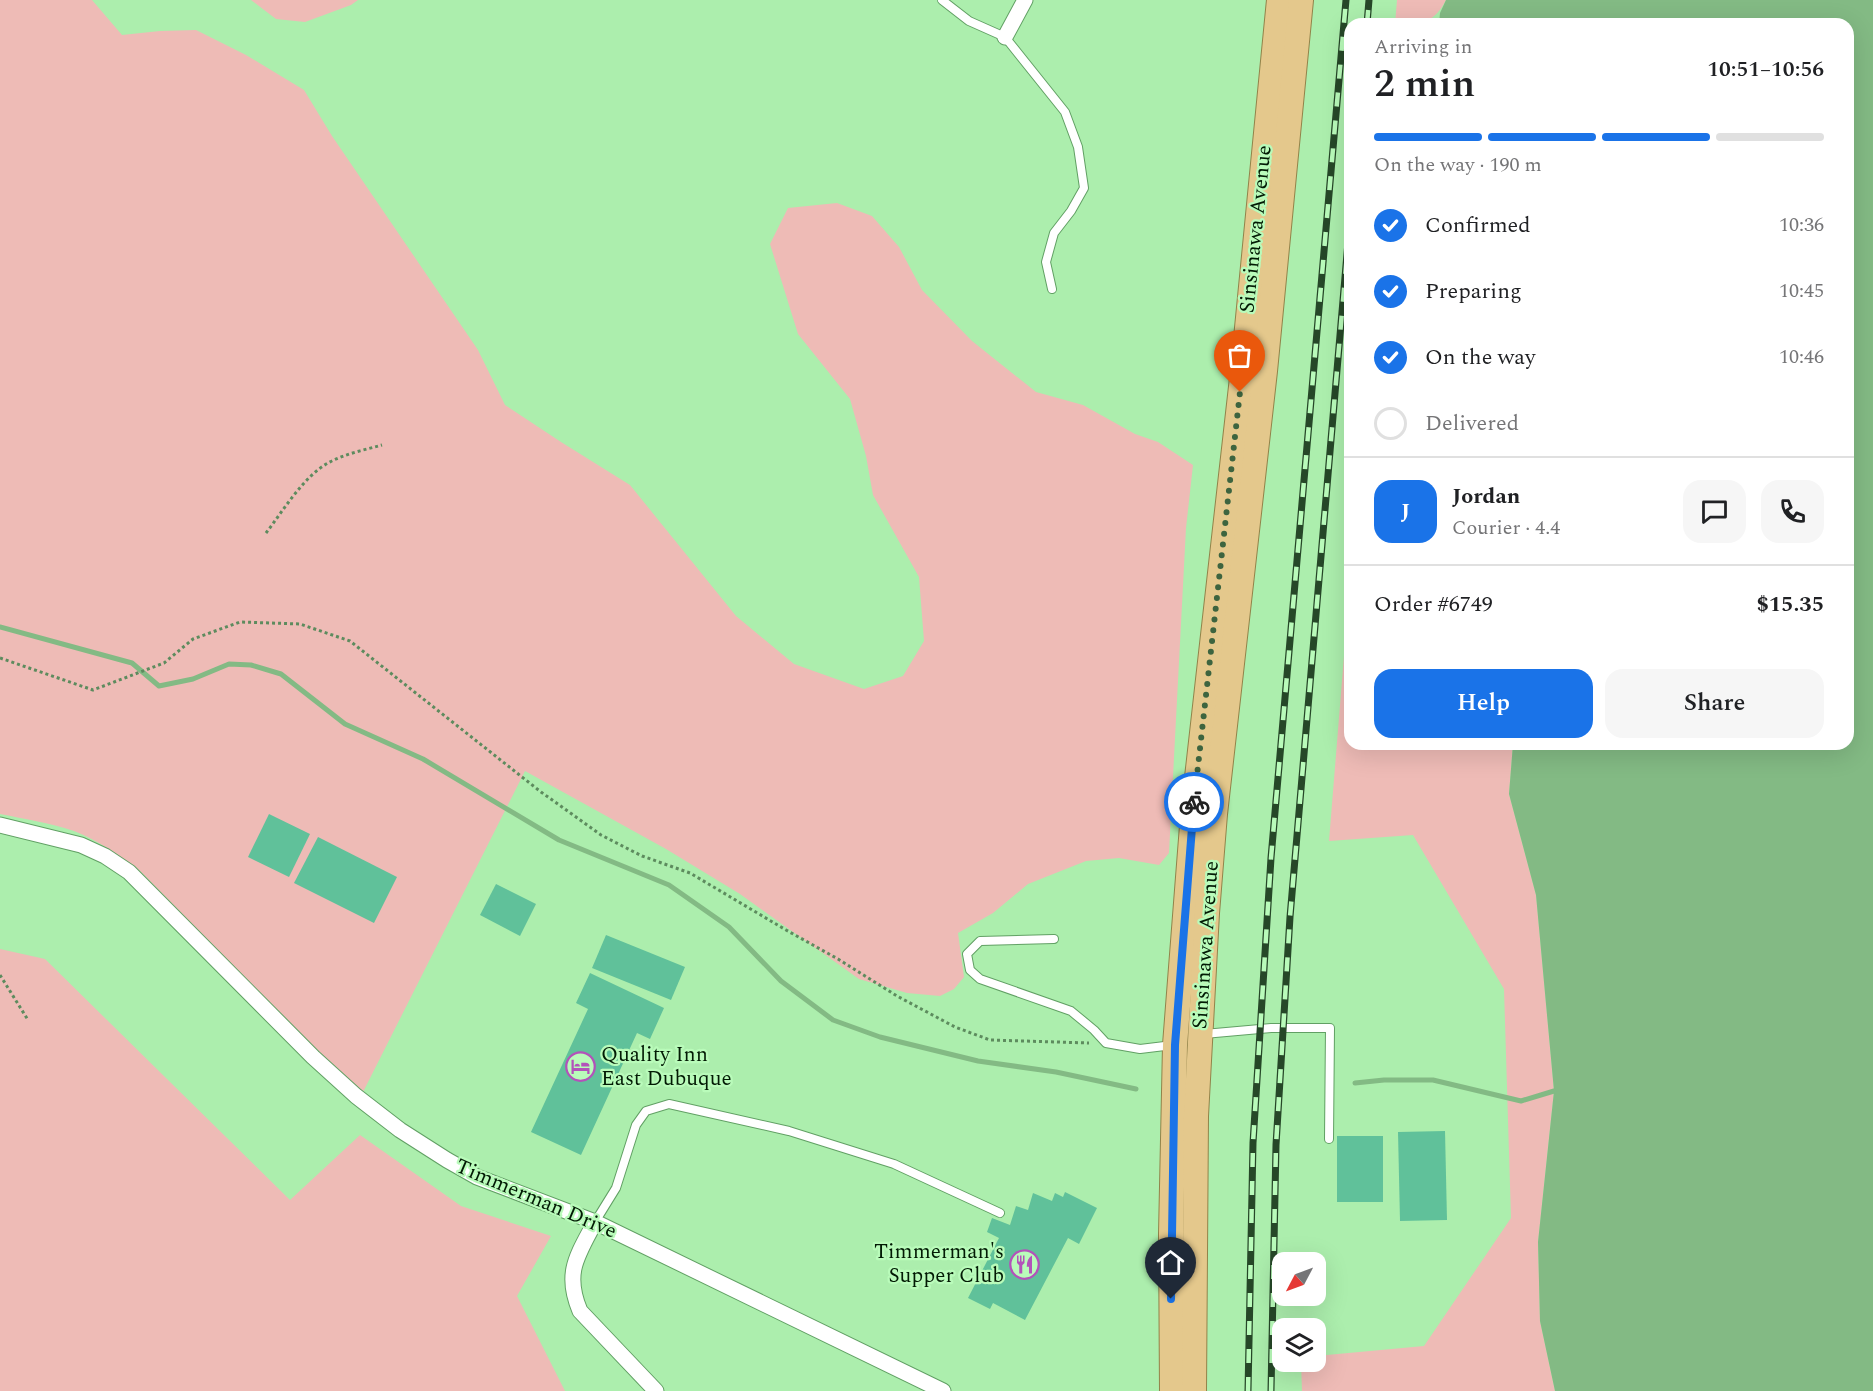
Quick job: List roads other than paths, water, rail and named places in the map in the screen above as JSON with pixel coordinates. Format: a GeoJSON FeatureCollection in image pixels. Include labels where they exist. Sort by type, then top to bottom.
{"type":"FeatureCollection","features":[{"type":"Feature","properties":{"kind":"highway","name":"Sinsinawa Avenue"},"geometry":{"type":"LineString","coordinates":[[1194,1391],[1196,1116],[1187,1040],[1192,813],[1242,369],[1279,0]]}},
{"type":"Feature","properties":{"kind":"highway","name":"Sinsinawa Avenue"},"geometry":{"type":"LineString","coordinates":[[1172,1391],[1171,1234],[1187,1040],[1215,814],[1264,371],[1301,0]]}},
{"type":"Feature","properties":{"kind":"street"},"geometry":{"type":"LineString","coordinates":[[1005,37],[1025,0]]}},
{"type":"Feature","properties":{"kind":"street","name":"Timmerman Drive"},"geometry":{"type":"LineString","coordinates":[[0,825],[81,845],[105,856],[129,872],[313,1057],[356,1096],[400,1130],[477,1177],[596,1222],[943,1391]]}},
{"type":"Feature","properties":{"kind":"street"},"geometry":{"type":"LineString","coordinates":[[596,1222],[573,1264],[574,1296],[580,1311],[656,1391]]}},
{"type":"Feature","properties":{"kind":"lane"},"geometry":{"type":"LineString","coordinates":[[942,0],[969,21],[1005,37],[1065,112],[1078,147],[1084,188],[1071,211],[1054,233],[1046,262],[1052,289]]}},
{"type":"Feature","properties":{"kind":"lane"},"geometry":{"type":"LineString","coordinates":[[1054,939],[980,940],[967,954],[970,970],[980,979],[1071,1011],[1106,1043],[1140,1049],[1260,1029],[1330,1029],[1329,1139]]}},
{"type":"Feature","properties":{"kind":"lane"},"geometry":{"type":"LineString","coordinates":[[596,1222],[616,1188],[636,1125],[646,1111],[669,1104],[789,1131],[894,1164],[1000,1213]]}},
{"type":"Feature","properties":{"kind":"waterway"},"geometry":{"type":"LineString","coordinates":[[0,627],[132,663],[159,686],[193,679],[229,664],[251,665],[281,674],[345,724],[423,759],[559,840],[669,885],[729,927],[781,981],[833,1020],[880,1037],[978,1061],[1056,1072],[1136,1089]]}},
{"type":"Feature","properties":{"kind":"waterway"},"geometry":{"type":"LineString","coordinates":[[1355,1083],[1384,1080],[1433,1080],[1521,1101],[1554,1091]]}},
{"type":"Feature","properties":{"kind":"railway"},"geometry":{"type":"LineString","coordinates":[[1344,18],[1346,0]]}},
{"type":"Feature","properties":{"kind":"railway"},"geometry":{"type":"LineString","coordinates":[[1368,18],[1369,0]]}},
{"type":"Feature","properties":{"kind":"railway"},"geometry":{"type":"LineString","coordinates":[[1248,1391],[1253,1143],[1271,858],[1344,23]]}},
{"type":"Feature","properties":{"kind":"railway"},"geometry":{"type":"LineString","coordinates":[[1271,1391],[1276,1145],[1290,917],[1344,289]]}},
{"type":"Feature","properties":{"kind":"place","name":"Quality Inn East Dubuque"},"geometry":{"type":"Point","coordinates":[580,1067]}},
{"type":"Feature","properties":{"kind":"place","name":"Timmerman's Supper Club"},"geometry":{"type":"Point","coordinates":[1025,1264]}}]}
